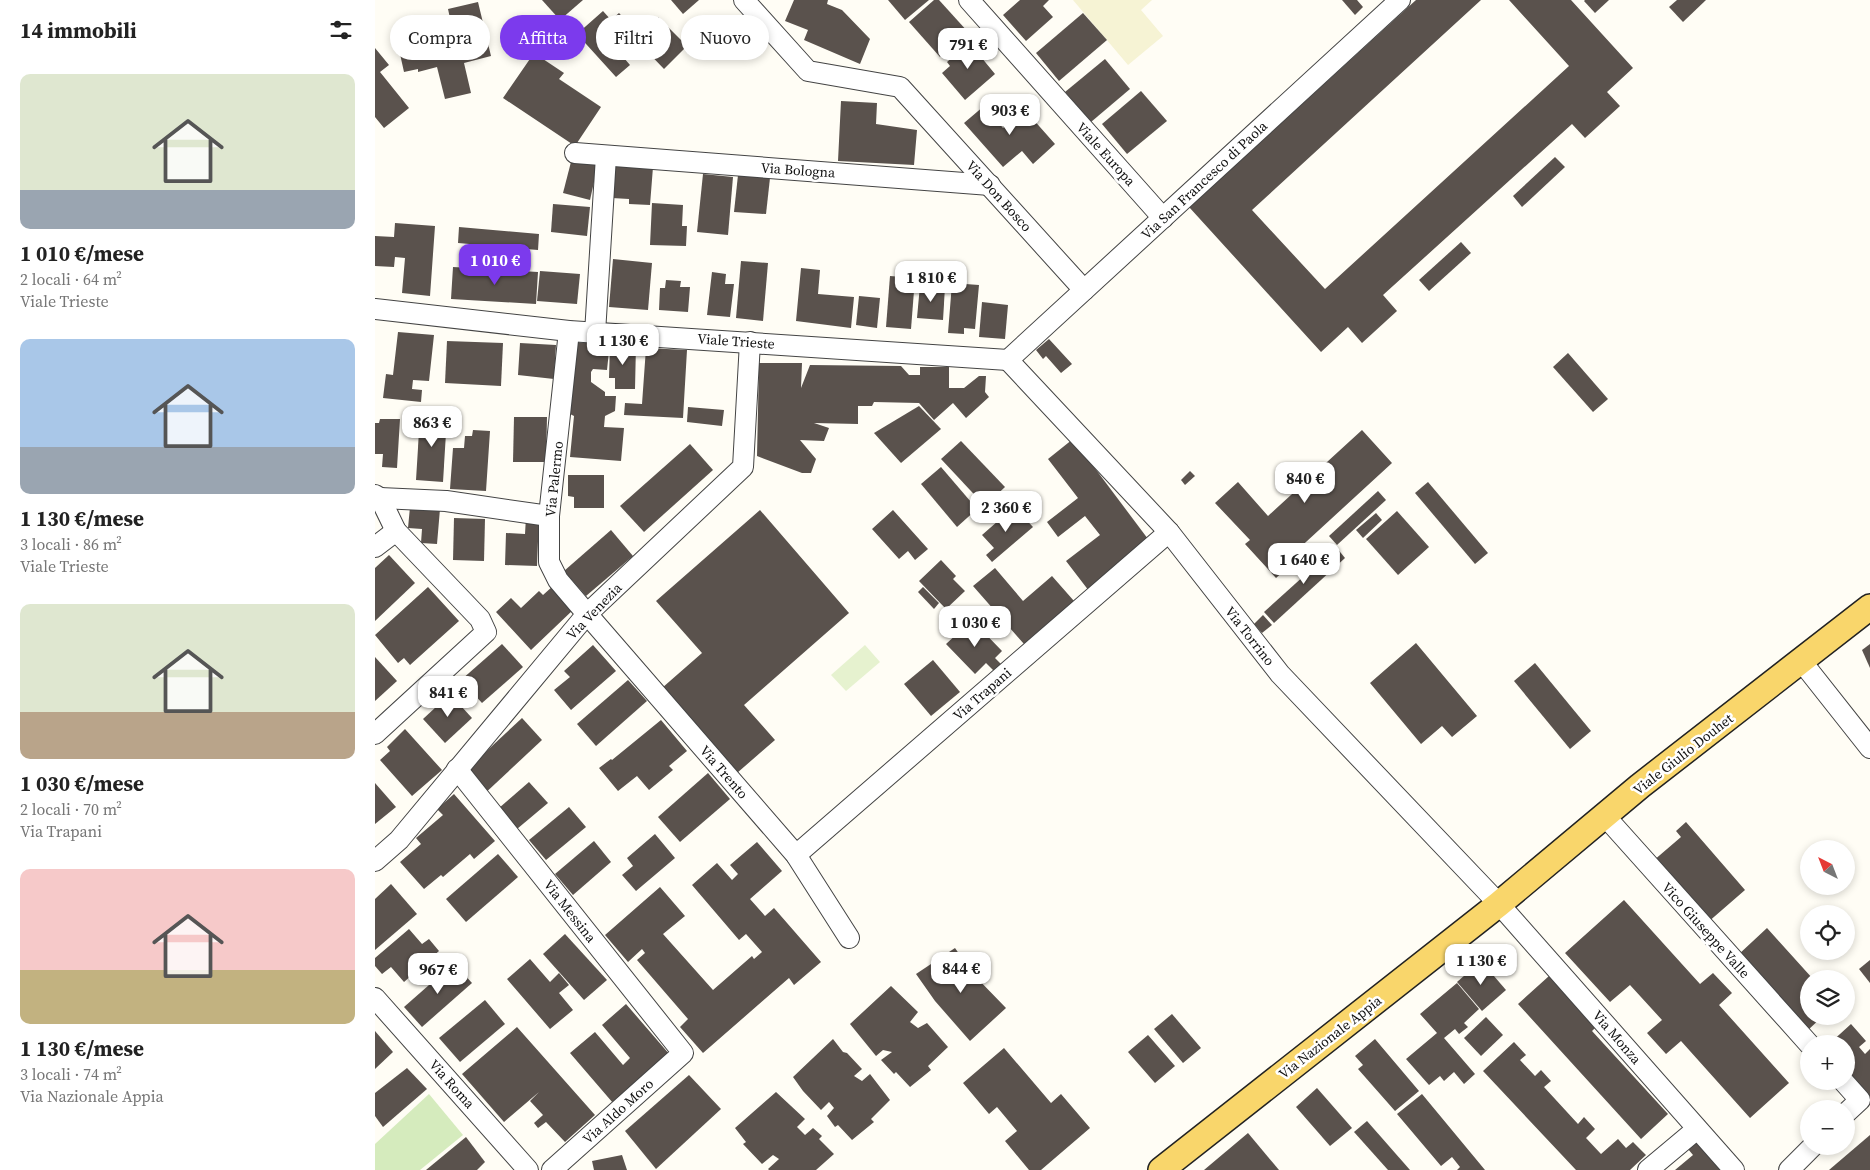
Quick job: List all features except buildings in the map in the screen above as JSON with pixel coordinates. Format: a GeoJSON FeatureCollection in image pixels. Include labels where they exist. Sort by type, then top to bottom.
{"type":"FeatureCollection","features":[{"type":"Feature","properties":{"kind":"main road","name":"Viale Giulio Douhet"},"geometry":{"type":"LineString","coordinates":[[1499,904],[1603,816],[1870,607]]}},
{"type":"Feature","properties":{"kind":"main road","name":"Via Nazionale Appia"},"geometry":{"type":"LineString","coordinates":[[1161,1170],[1499,904]]}},
{"type":"Feature","properties":{"kind":"street","name":"Via Don Bosco"},"geometry":{"type":"LineString","coordinates":[[744,0],[809,71],[900,87],[1084,290]]}},
{"type":"Feature","properties":{"kind":"street","name":"Viale Europa"},"geometry":{"type":"LineString","coordinates":[[969,0],[1163,218]]}},
{"type":"Feature","properties":{"kind":"street","name":"Via San Francesco di Paola"},"geometry":{"type":"LineString","coordinates":[[1008,360],[1400,0]]}},
{"type":"Feature","properties":{"kind":"street","name":"Via Bologna"},"geometry":{"type":"LineString","coordinates":[[575,153],[990,185]]}},
{"type":"Feature","properties":{"kind":"street"},"geometry":{"type":"LineString","coordinates":[[595,333],[606,156]]}},
{"type":"Feature","properties":{"kind":"street","name":"Viale Trieste"},"geometry":{"type":"LineString","coordinates":[[375,309],[569,331],[1008,360]]}},
{"type":"Feature","properties":{"kind":"street","name":"Via Palermo"},"geometry":{"type":"LineString","coordinates":[[569,331],[549,516],[549,562],[558,580],[587,614]]}},
{"type":"Feature","properties":{"kind":"street","name":"Via Venezia"},"geometry":{"type":"LineString","coordinates":[[377,856],[399,840],[587,614],[743,468],[750,342]]}},
{"type":"Feature","properties":{"kind":"street","name":"Via Torrino"},"geometry":{"type":"LineString","coordinates":[[1008,360],[1169,532],[1279,674],[1499,904]]}},
{"type":"Feature","properties":{"kind":"street"},"geometry":{"type":"LineString","coordinates":[[377,496],[447,500],[549,516]]}},
{"type":"Feature","properties":{"kind":"street"},"geometry":{"type":"LineString","coordinates":[[375,734],[485,632],[480,619],[396,531],[377,496]]}},
{"type":"Feature","properties":{"kind":"street"},"geometry":{"type":"LineString","coordinates":[[375,547],[396,531]]}},
{"type":"Feature","properties":{"kind":"street","name":"Via Trapani"},"geometry":{"type":"LineString","coordinates":[[796,855],[1169,532]]}},
{"type":"Feature","properties":{"kind":"street","name":"Via Trento"},"geometry":{"type":"LineString","coordinates":[[587,614],[796,855],[849,938]]}},
{"type":"Feature","properties":{"kind":"street"},"geometry":{"type":"LineString","coordinates":[[1802,662],[1870,748]]}},
{"type":"Feature","properties":{"kind":"street","name":"Via Messina"},"geometry":{"type":"LineString","coordinates":[[457,769],[683,1053]]}},
{"type":"Feature","properties":{"kind":"street","name":"Vico Giuseppe Valle"},"geometry":{"type":"LineString","coordinates":[[1603,816],[1801,1035]]}},
{"type":"Feature","properties":{"kind":"street","name":"Via Monza"},"geometry":{"type":"LineString","coordinates":[[1499,904],[1734,1170]]}},
{"type":"Feature","properties":{"kind":"street","name":"Via Roma"},"geometry":{"type":"LineString","coordinates":[[375,998],[528,1170]]}},
{"type":"Feature","properties":{"kind":"street","name":"Via Aldo Moro"},"geometry":{"type":"LineString","coordinates":[[552,1170],[683,1053]]}},
{"type":"Feature","properties":{"kind":"street"},"geometry":{"type":"LineString","coordinates":[[1851,1090],[1860,1100],[1855,1105]]}},
{"type":"Feature","properties":{"kind":"street"},"geometry":{"type":"LineString","coordinates":[[1648,1170],[1697,1129]]}},
{"type":"Feature","properties":{"kind":"street"},"geometry":{"type":"LineString","coordinates":[[1789,1170],[1804,1155]]}},
{"type":"Feature","properties":{"kind":"shaded area"},"geometry":{"type":"Polygon","coordinates":[[[1073,0],[1152,0],[1141,10],[1163,36],[1128,65],[1073,0]]]}},
{"type":"Feature","properties":{"kind":"green space"},"geometry":{"type":"Polygon","coordinates":[[[865,645],[880,662],[846,691],[831,675],[865,645]]]}},
{"type":"Feature","properties":{"kind":"green space"},"geometry":{"type":"Polygon","coordinates":[[[429,1094],[463,1135],[420,1170],[375,1170],[375,1144],[429,1094]]]}}]}
